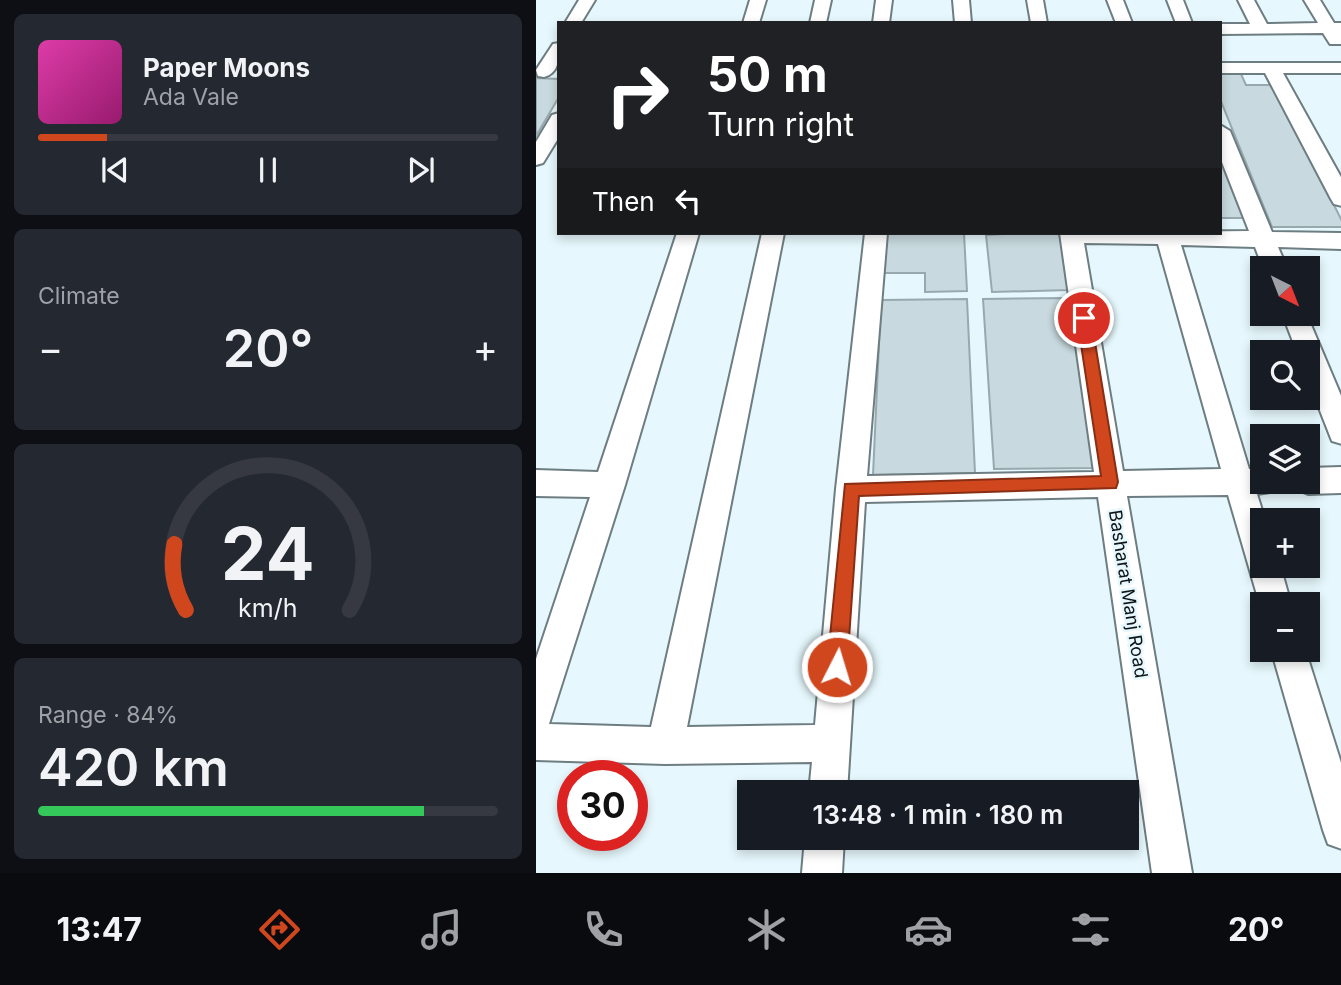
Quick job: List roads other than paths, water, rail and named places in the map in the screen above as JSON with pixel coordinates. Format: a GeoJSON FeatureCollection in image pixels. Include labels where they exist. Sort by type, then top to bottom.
{"type":"FeatureCollection","features":[{"type":"Feature","properties":{"kind":"street"},"geometry":{"type":"LineString","coordinates":[[574,21],[587,0]]}},
{"type":"Feature","properties":{"kind":"street"},"geometry":{"type":"LineString","coordinates":[[752,21],[758,0]]}},
{"type":"Feature","properties":{"kind":"street"},"geometry":{"type":"LineString","coordinates":[[818,21],[823,0]]}},
{"type":"Feature","properties":{"kind":"street"},"geometry":{"type":"LineString","coordinates":[[881,21],[884,0]]}},
{"type":"Feature","properties":{"kind":"street"},"geometry":{"type":"LineString","coordinates":[[961,0],[963,21]]}},
{"type":"Feature","properties":{"kind":"street"},"geometry":{"type":"LineString","coordinates":[[1035,0],[1039,21]]}},
{"type":"Feature","properties":{"kind":"street"},"geometry":{"type":"LineString","coordinates":[[1115,0],[1123,21]]}},
{"type":"Feature","properties":{"kind":"street"},"geometry":{"type":"LineString","coordinates":[[1175,0],[1183,21]]}},
{"type":"Feature","properties":{"kind":"street"},"geometry":{"type":"LineString","coordinates":[[1246,0],[1261,29]]}},
{"type":"Feature","properties":{"kind":"street"},"geometry":{"type":"LineString","coordinates":[[1312,0],[1335,28],[1342,50]]}},
{"type":"Feature","properties":{"kind":"street"},"geometry":{"type":"LineString","coordinates":[[1222,29],[1335,28]]}},
{"type":"Feature","properties":{"kind":"street"},"geometry":{"type":"LineString","coordinates":[[546,72],[557,52]]}},
{"type":"Feature","properties":{"kind":"street"},"geometry":{"type":"LineString","coordinates":[[1222,68],[1342,68]]}},
{"type":"Feature","properties":{"kind":"street"},"geometry":{"type":"LineString","coordinates":[[1271,68],[1342,199]]}},
{"type":"Feature","properties":{"kind":"street"},"geometry":{"type":"LineString","coordinates":[[536,159],[557,122]]}},
{"type":"Feature","properties":{"kind":"street"},"geometry":{"type":"LineString","coordinates":[[1222,136],[1270,256]]}},
{"type":"Feature","properties":{"kind":"street"},"geometry":{"type":"LineString","coordinates":[[536,713],[687,235]]}},
{"type":"Feature","properties":{"kind":"street"},"geometry":{"type":"LineString","coordinates":[[665,746],[773,235]]}},
{"type":"Feature","properties":{"kind":"street"},"geometry":{"type":"LineString","coordinates":[[829,780],[851,489],[876,235]]}},
{"type":"Feature","properties":{"kind":"street","name":"Basharat Manj Road"},"geometry":{"type":"LineString","coordinates":[[1071,235],[1172,873]]}},
{"type":"Feature","properties":{"kind":"street"},"geometry":{"type":"LineString","coordinates":[[1250,519],[1166,235],[1342,241]]}},
{"type":"Feature","properties":{"kind":"street"},"geometry":{"type":"LineString","coordinates":[[1299,326],[1342,433]]}},
{"type":"Feature","properties":{"kind":"street"},"geometry":{"type":"LineString","coordinates":[[1320,481],[1342,480]]}},
{"type":"Feature","properties":{"kind":"street"},"geometry":{"type":"LineString","coordinates":[[851,489],[1110,482],[1250,482]]}},
{"type":"Feature","properties":{"kind":"street"},"geometry":{"type":"LineString","coordinates":[[536,483],[610,485]]}},
{"type":"Feature","properties":{"kind":"street"},"geometry":{"type":"LineString","coordinates":[[1292,662],[1342,830]]}},
{"type":"Feature","properties":{"kind":"street"},"geometry":{"type":"LineString","coordinates":[[536,742],[665,746],[831,743]]}},
{"type":"Feature","properties":{"kind":"street"},"geometry":{"type":"LineString","coordinates":[[822,873],[824,850]]}}]}
